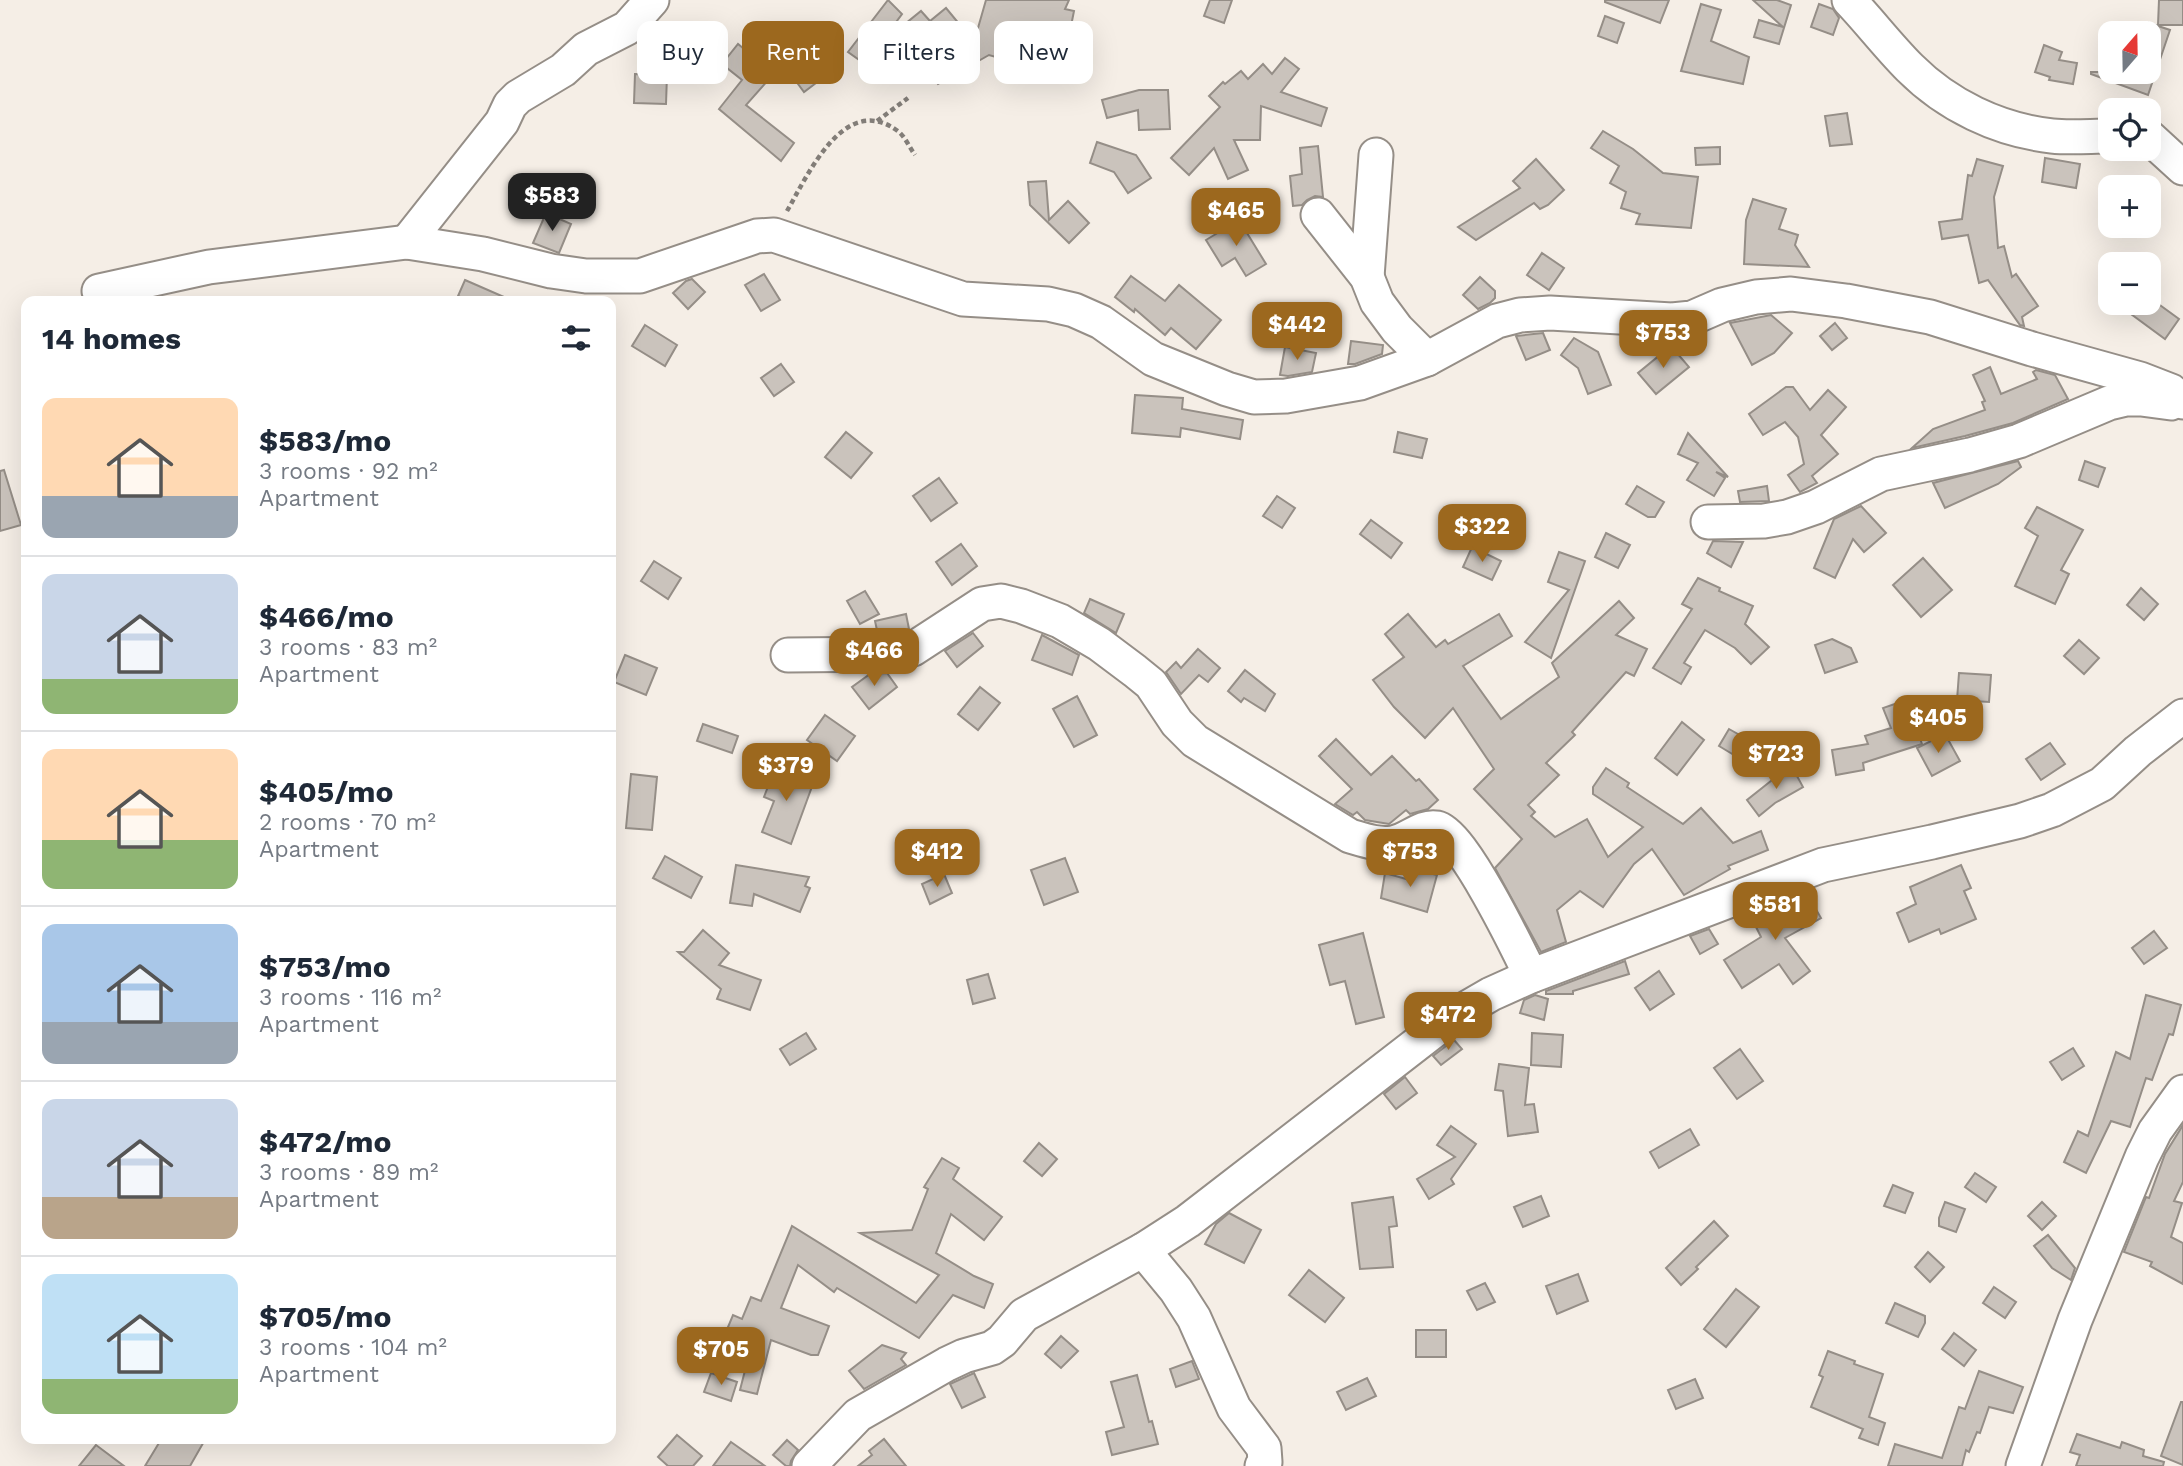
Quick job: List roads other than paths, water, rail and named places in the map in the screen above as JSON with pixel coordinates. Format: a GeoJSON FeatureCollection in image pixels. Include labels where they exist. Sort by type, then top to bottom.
{"type":"FeatureCollection","features":[{"type":"Feature","properties":{"kind":"street"},"geometry":{"type":"LineString","coordinates":[[407,242],[502,122],[510,105],[530,89],[563,70],[586,49],[627,28],[652,0]]}},
{"type":"Feature","properties":{"kind":"street"},"geometry":{"type":"LineString","coordinates":[[1849,0],[1910,68],[1931,88],[1952,102],[1992,121],[2021,130],[2052,136],[2098,136]]}},
{"type":"Feature","properties":{"kind":"street"},"geometry":{"type":"LineString","coordinates":[[2161,148],[2183,168]]}},
{"type":"Feature","properties":{"kind":"street"},"geometry":{"type":"LineString","coordinates":[[1367,277],[1376,155]]}},
{"type":"Feature","properties":{"kind":"street"},"geometry":{"type":"LineString","coordinates":[[1318,215],[1367,277],[1377,302],[1390,320],[1427,359]]}},
{"type":"Feature","properties":{"kind":"street"},"geometry":{"type":"LineString","coordinates":[[99,290],[209,267],[407,242],[483,254],[551,271],[613,277],[640,276],[757,236],[774,235],[963,299],[1048,304],[1074,310],[1101,322],[1153,359],[1254,397],[1286,396],[1360,383],[1427,359],[1497,321],[1520,315],[1550,313],[1672,320],[1692,318],[1723,305],[1756,297],[1791,294],[1930,317],[2148,381],[2171,391],[2183,404]]}},
{"type":"Feature","properties":{"kind":"street"},"geometry":{"type":"LineString","coordinates":[[1708,522],[1764,521],[1795,515],[1881,474],[1970,455],[2019,441],[2126,398],[2183,404]]}},
{"type":"Feature","properties":{"kind":"street"},"geometry":{"type":"LineString","coordinates":[[788,655],[898,654],[919,645],[982,604],[1001,601],[1060,621],[1099,644],[1151,684],[1177,723],[1195,741],[1350,836],[1373,843],[1394,843],[1427,828],[1440,828],[1451,836],[1467,856],[1531,976]]}},
{"type":"Feature","properties":{"kind":"street"},"geometry":{"type":"LineString","coordinates":[[809,1466],[858,1415],[956,1360],[992,1348],[1002,1341],[1024,1315],[1143,1250],[1209,1206],[1270,1160],[1347,1096],[1453,1016],[1491,994],[1531,976],[1823,865],[1995,827],[2052,810],[2102,784],[2138,751],[2183,716]]}},
{"type":"Feature","properties":{"kind":"street"},"geometry":{"type":"LineString","coordinates":[[2023,1466],[2031,1450],[2075,1320],[2142,1157],[2155,1131],[2183,1092]]}},
{"type":"Feature","properties":{"kind":"street"},"geometry":{"type":"LineString","coordinates":[[1143,1250],[1177,1290],[1194,1318],[1234,1408],[1264,1448],[1265,1462],[1262,1466]]}}]}
